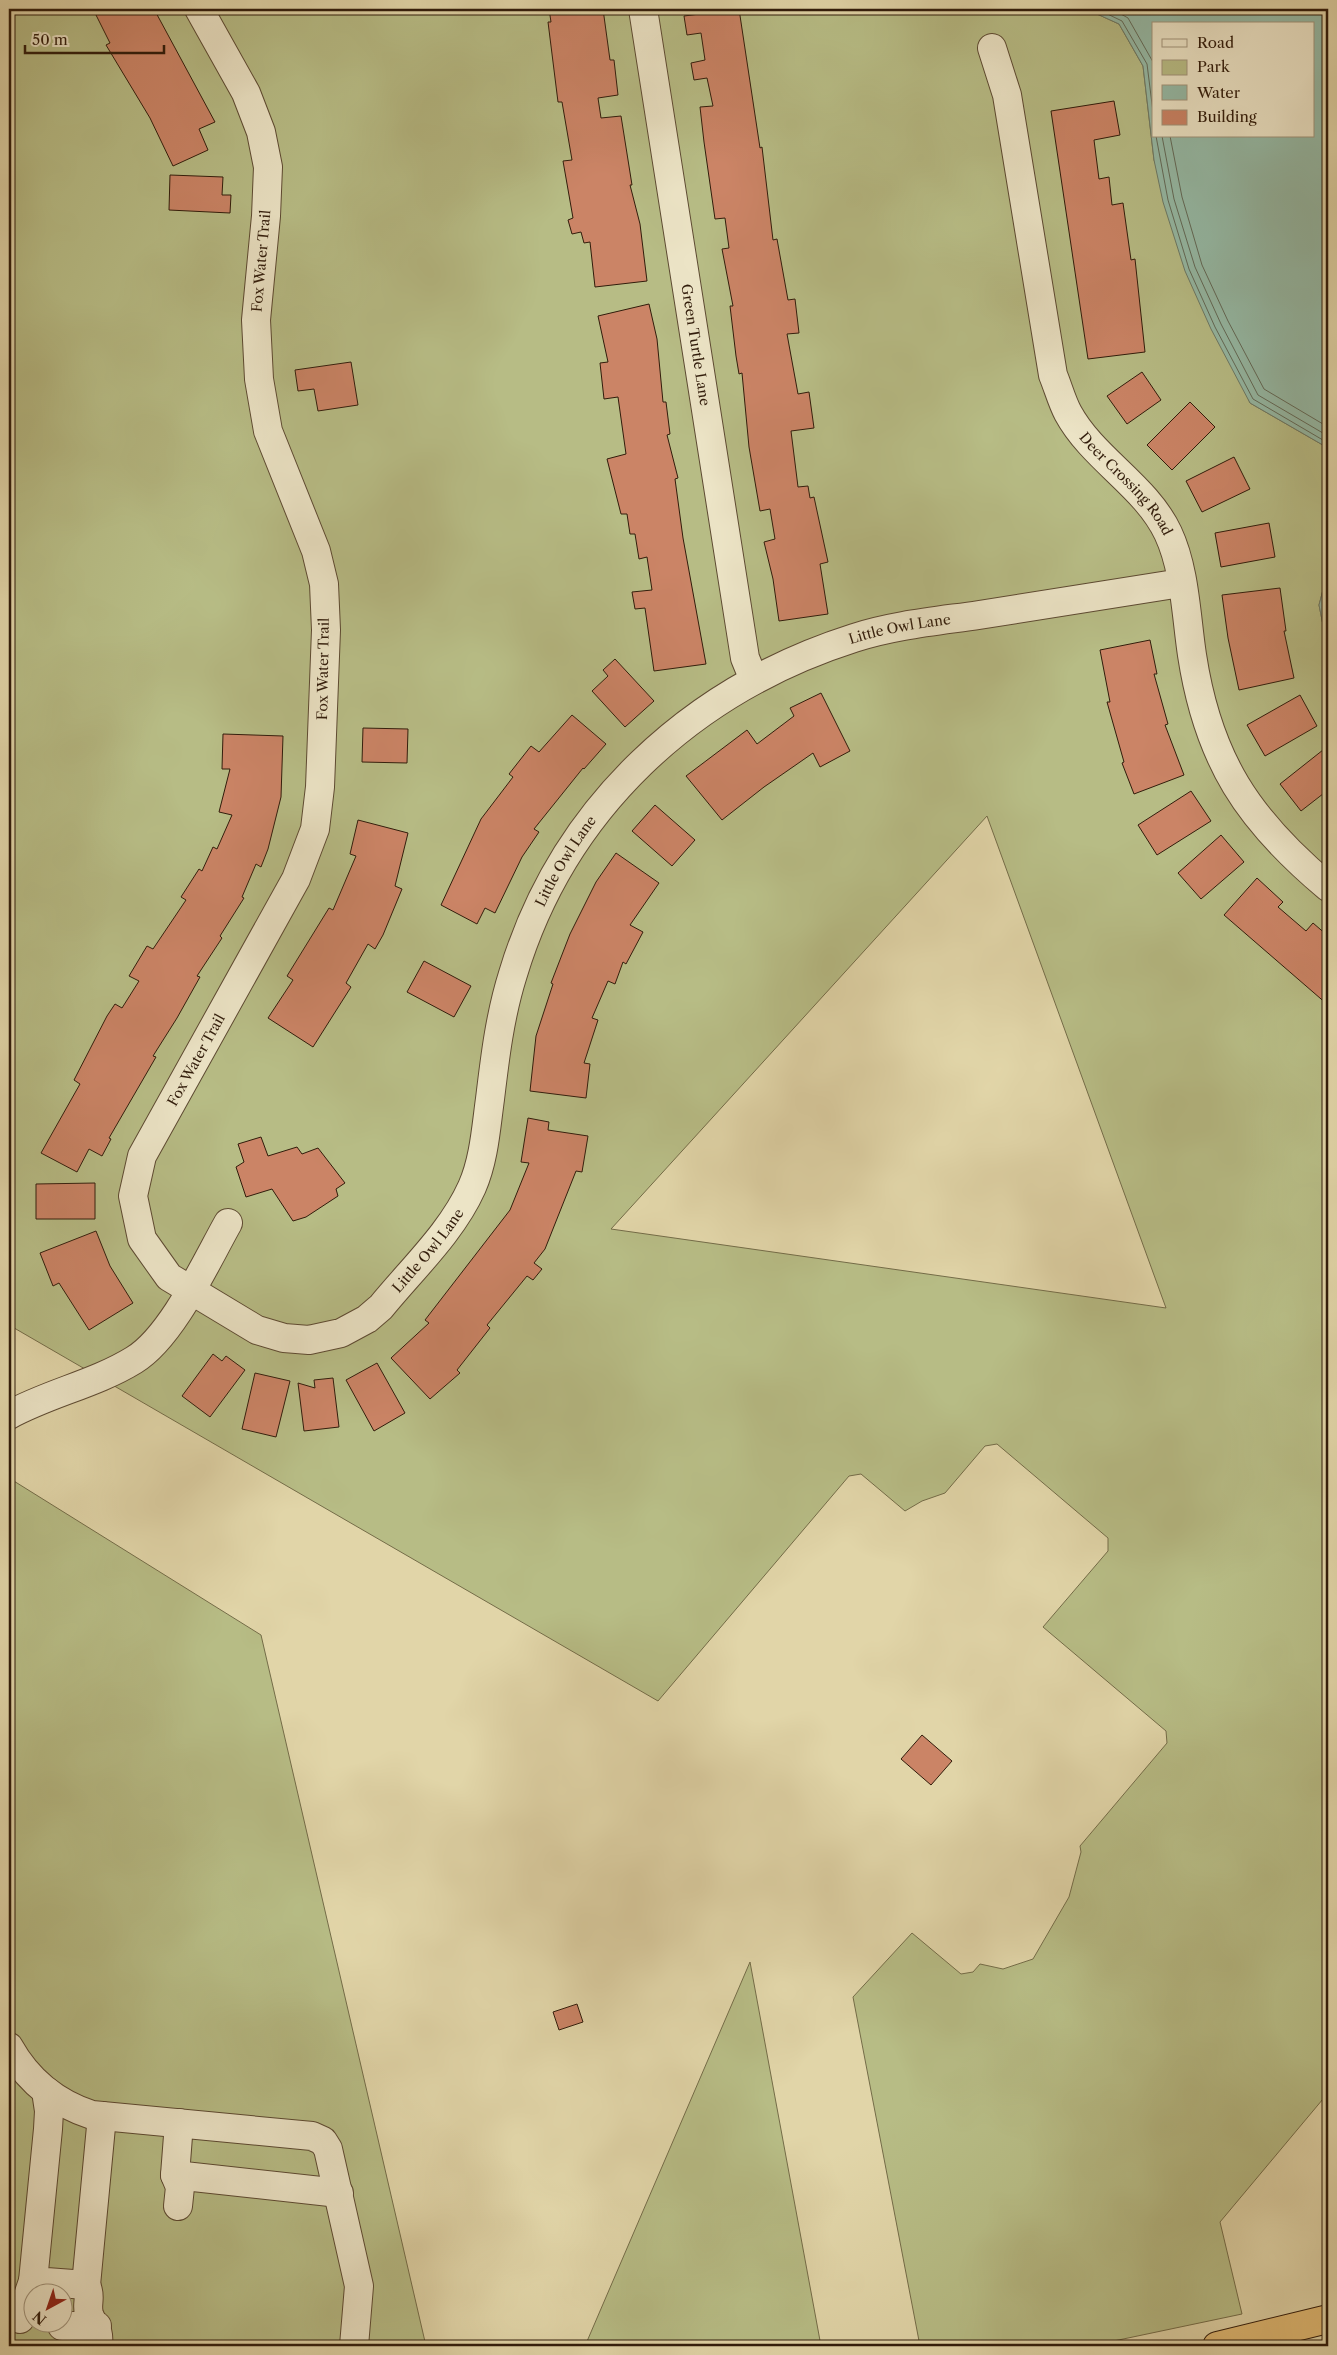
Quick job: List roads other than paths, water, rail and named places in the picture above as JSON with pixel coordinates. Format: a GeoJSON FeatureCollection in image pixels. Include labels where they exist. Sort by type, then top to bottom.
{"type":"FeatureCollection","features":[{"type":"Feature","properties":{"kind":"highway"},"geometry":{"type":"LineString","coordinates":[[1217,2346],[1328,2319]]}},
{"type":"Feature","properties":{"kind":"street","name":"Fox Water Trail"},"geometry":{"type":"LineString","coordinates":[[191,1290],[169,1277],[142,1239],[133,1196],[142,1156],[296,879],[315,830],[320,787],[326,630],[324,584],[316,552],[268,431],[259,379],[256,320],[266,216],[268,167],[261,132],[246,93],[199,9]]}},
{"type":"Feature","properties":{"kind":"street","name":"Green Turtle Lane"},"geometry":{"type":"LineString","coordinates":[[643,9],[744,648],[754,680]]}},
{"type":"Feature","properties":{"kind":"street","name":"Deer Crossing Road"},"geometry":{"type":"LineString","coordinates":[[992,48],[1007,95],[1053,374],[1068,414],[1089,440],[1158,515],[1176,554],[1194,666],[1206,722],[1229,777],[1266,829],[1328,887]]}},
{"type":"Feature","properties":{"kind":"street","name":"Little Owl Lane"},"geometry":{"type":"LineString","coordinates":[[191,1290],[257,1330],[284,1338],[309,1340],[342,1333],[367,1319],[381,1307],[456,1217],[472,1186],[482,1157],[499,1028],[513,974],[536,911],[562,861],[592,817],[639,764],[714,704],[754,680],[796,659],[857,636],[919,624],[1181,583]]}},
{"type":"Feature","properties":{"kind":"street"},"geometry":{"type":"LineString","coordinates":[[9,1415],[24,1407],[101,1377],[136,1359],[159,1337],[191,1290],[228,1223]]}},
{"type":"Feature","properties":{"kind":"street"},"geometry":{"type":"LineString","coordinates":[[9,2047],[23,2069],[46,2091],[59,2102],[77,2110],[102,2116],[312,2136],[323,2141],[328,2149],[359,2286],[354,2346]]}},
{"type":"Feature","properties":{"kind":"street"},"geometry":{"type":"LineString","coordinates":[[35,2282],[48,2129],[49,2111],[46,2091]]}},
{"type":"Feature","properties":{"kind":"street"},"geometry":{"type":"LineString","coordinates":[[64,2332],[97,2335],[89,2313],[90,2294],[86,2286],[102,2116]]}},
{"type":"Feature","properties":{"kind":"street"},"geometry":{"type":"LineString","coordinates":[[178,2206],[180,2187],[175,2176],[179,2123]]}},
{"type":"Feature","properties":{"kind":"street"},"geometry":{"type":"LineString","coordinates":[[175,2176],[338,2193]]}},
{"type":"Feature","properties":{"kind":"street"},"geometry":{"type":"LineString","coordinates":[[72,2286],[86,2286]]}},
{"type":"Feature","properties":{"kind":"water"},"geometry":{"type":"Polygon","coordinates":[[[1086,9],[1328,9],[1328,448],[1250,403],[1211,329],[1185,271],[1163,202],[1154,160],[1143,66],[1119,24],[1086,9]]]}},
{"type":"Feature","properties":{"kind":"water"},"geometry":{"type":"Polygon","coordinates":[[[1328,571],[1328,650],[1319,605],[1328,571]]]}}]}
